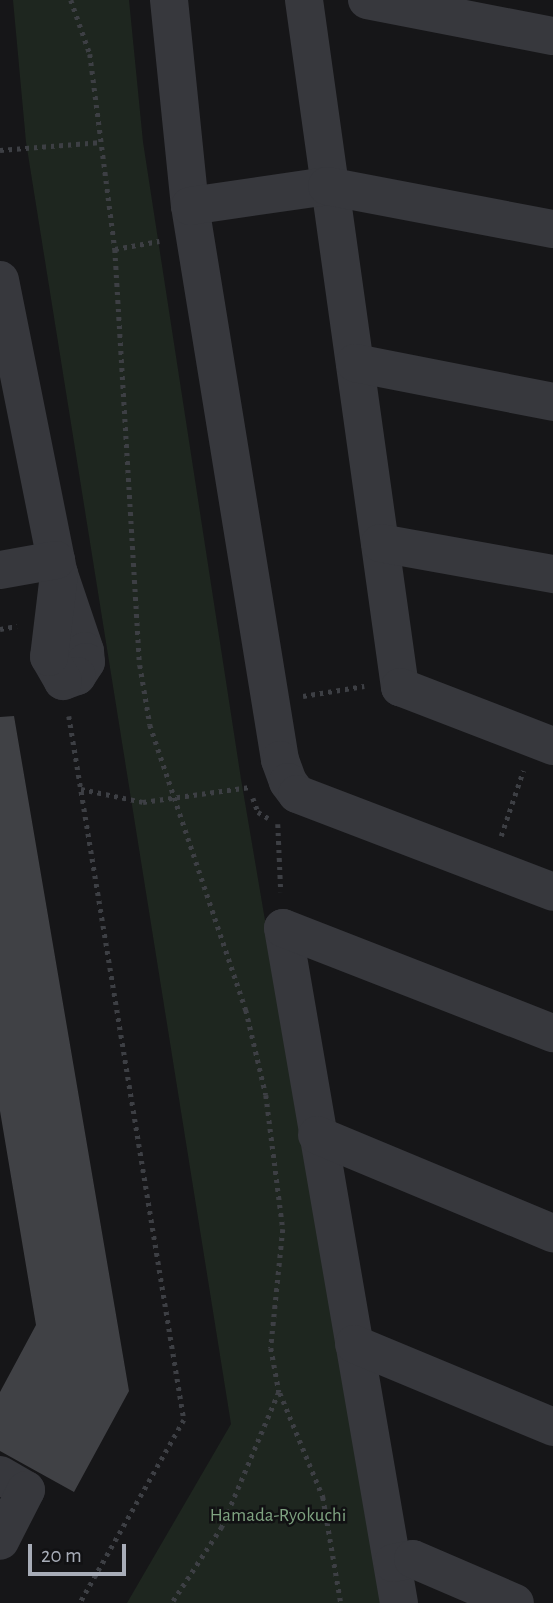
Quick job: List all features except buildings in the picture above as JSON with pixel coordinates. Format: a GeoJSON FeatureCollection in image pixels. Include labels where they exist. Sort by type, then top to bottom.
{"type":"FeatureCollection","features":[{"type":"Feature","properties":{"kind":"street"},"geometry":{"type":"LineString","coordinates":[[169,0],[190,206],[280,760],[288,782],[297,794],[553,892]]}},
{"type":"Feature","properties":{"kind":"street"},"geometry":{"type":"LineString","coordinates":[[304,0],[327,186],[355,363],[400,687],[544,743]]}},
{"type":"Feature","properties":{"kind":"street"},"geometry":{"type":"LineString","coordinates":[[367,0],[553,36]]}},
{"type":"Feature","properties":{"kind":"street"},"geometry":{"type":"LineString","coordinates":[[190,206],[327,186],[553,229]]}},
{"type":"Feature","properties":{"kind":"street"},"geometry":{"type":"LineString","coordinates":[[0,280],[57,567],[86,662],[77,676],[63,681]]}},
{"type":"Feature","properties":{"kind":"street"},"geometry":{"type":"LineString","coordinates":[[355,363],[553,402]]}},
{"type":"Feature","properties":{"kind":"street"},"geometry":{"type":"LineString","coordinates":[[380,543],[553,575]]}},
{"type":"Feature","properties":{"kind":"street"},"geometry":{"type":"LineString","coordinates":[[0,570],[57,567]]}},
{"type":"Feature","properties":{"kind":"street"},"geometry":{"type":"LineString","coordinates":[[283,928],[553,1033]]}},
{"type":"Feature","properties":{"kind":"street"},"geometry":{"type":"LineString","coordinates":[[283,928],[399,1603]]}},
{"type":"Feature","properties":{"kind":"street"},"geometry":{"type":"LineString","coordinates":[[317,1135],[553,1233]]}},
{"type":"Feature","properties":{"kind":"street"},"geometry":{"type":"LineString","coordinates":[[354,1344],[553,1427]]}},
{"type":"Feature","properties":{"kind":"street"},"geometry":{"type":"LineString","coordinates":[[0,1475],[26,1490],[0,1541]]}},
{"type":"Feature","properties":{"kind":"street"},"geometry":{"type":"LineString","coordinates":[[393,1563],[413,1559],[515,1603]]}},
{"type":"Feature","properties":{"kind":"path"},"geometry":{"type":"LineString","coordinates":[[71,0],[90,54],[115,249],[140,665],[150,725],[246,1010],[266,1094],[283,1229],[271,1348],[279,1392],[323,1497],[341,1603]]}},
{"type":"Feature","properties":{"kind":"path"},"geometry":{"type":"LineString","coordinates":[[0,150],[102,142]]}},
{"type":"Feature","properties":{"kind":"path"},"geometry":{"type":"LineString","coordinates":[[115,249],[166,240]]}},
{"type":"Feature","properties":{"kind":"path"},"geometry":{"type":"LineString","coordinates":[[63,681],[184,1420],[80,1603]]}},
{"type":"Feature","properties":{"kind":"path"},"geometry":{"type":"LineString","coordinates":[[299,696],[399,681]]}},
{"type":"Feature","properties":{"kind":"path"},"geometry":{"type":"LineString","coordinates":[[499,840],[544,743]]}},
{"type":"Feature","properties":{"kind":"path"},"geometry":{"type":"LineString","coordinates":[[283,928],[278,822],[288,782]]}},
{"type":"Feature","properties":{"kind":"path"},"geometry":{"type":"LineString","coordinates":[[81,789],[143,802],[249,783],[258,812],[278,822]]}},
{"type":"Feature","properties":{"kind":"path"},"geometry":{"type":"LineString","coordinates":[[172,1603],[222,1527],[279,1392]]}},
{"type":"Feature","properties":{"kind":"green space","name":"Hamada-Ryokuchi"},"geometry":{"type":"Polygon","coordinates":[[[13,0],[129,0],[143,142],[241,779],[381,1603],[127,1603],[231,1424],[26,142],[13,0]]]}}]}
